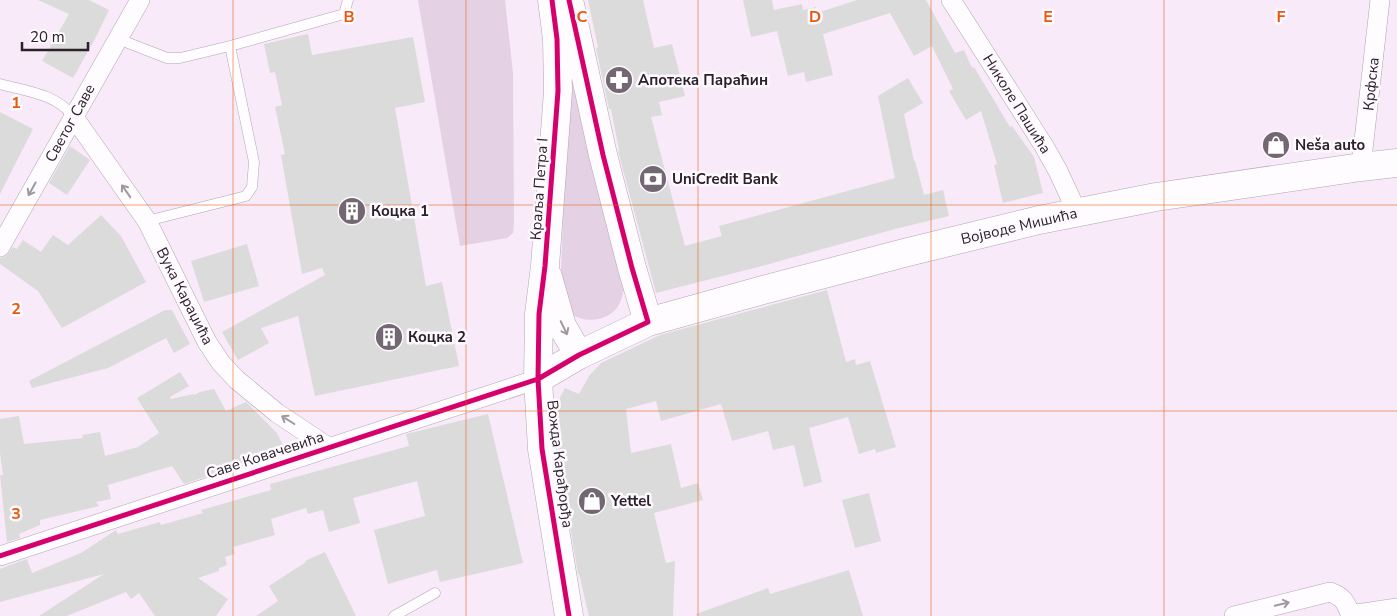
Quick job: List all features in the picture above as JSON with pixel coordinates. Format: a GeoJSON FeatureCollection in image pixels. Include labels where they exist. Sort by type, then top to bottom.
{"type":"FeatureCollection","features":[{"type":"Feature","properties":{"kind":"main road","name":"Краља Петра I"},"geometry":{"type":"LineString","coordinates":[[538,379],[539,314],[545,266],[558,91],[557,39],[552,0]]}},
{"type":"Feature","properties":{"kind":"main road"},"geometry":{"type":"LineString","coordinates":[[538,379],[579,355],[648,322],[603,155],[569,0]]}},
{"type":"Feature","properties":{"kind":"main road","name":"Војводе Мишића"},"geometry":{"type":"LineString","coordinates":[[648,322],[754,292],[1039,220],[1165,196],[1397,163]]}},
{"type":"Feature","properties":{"kind":"main road"},"geometry":{"type":"LineString","coordinates":[[545,266],[562,326],[579,355]]}},
{"type":"Feature","properties":{"kind":"main road","name":"Вожда Карађорђа"},"geometry":{"type":"LineString","coordinates":[[538,379],[542,449],[569,616]]}},
{"type":"Feature","properties":{"kind":"street","name":"Светог Саве"},"geometry":{"type":"LineString","coordinates":[[0,246],[140,0]]}},
{"type":"Feature","properties":{"kind":"street","name":"Николе Пашића"},"geometry":{"type":"LineString","coordinates":[[951,0],[1044,146],[1058,170],[1077,212]]}},
{"type":"Feature","properties":{"kind":"street","name":"Крфска"},"geometry":{"type":"LineString","coordinates":[[1360,167],[1380,0]]}},
{"type":"Feature","properties":{"kind":"street","name":"Вука Караџића"},"geometry":{"type":"LineString","coordinates":[[73,116],[148,221],[207,342],[221,363],[262,402],[328,447]]}},
{"type":"Feature","properties":{"kind":"street","name":"Саве Ковачевића"},"geometry":{"type":"LineString","coordinates":[[0,556],[538,379]]}},
{"type":"Feature","properties":{"kind":"street"},"geometry":{"type":"LineString","coordinates":[[0,538],[0,556]]}},
{"type":"Feature","properties":{"kind":"street"},"geometry":{"type":"LineString","coordinates":[[1234,616],[1330,592],[1340,595],[1350,615],[1397,608]]}},
{"type":"Feature","properties":{"kind":"lane"},"geometry":{"type":"LineString","coordinates":[[118,39],[167,58],[180,58],[344,14],[348,0]]}},
{"type":"Feature","properties":{"kind":"lane"},"geometry":{"type":"LineString","coordinates":[[148,221],[246,196],[252,187],[254,162],[230,46]]}},
{"type":"Feature","properties":{"kind":"lane"},"geometry":{"type":"LineString","coordinates":[[0,84],[52,98],[64,105],[73,116]]}},
{"type":"Feature","properties":{"kind":"lane"},"geometry":{"type":"LineString","coordinates":[[394,616],[435,593]]}},
{"type":"Feature","properties":{"kind":"shaded area"},"geometry":{"type":"Polygon","coordinates":[[[418,0],[505,0],[513,73],[514,223],[513,233],[507,238],[460,246],[418,0]]]}},
{"type":"Feature","properties":{"kind":"shaded area"},"geometry":{"type":"Polygon","coordinates":[[[568,69],[604,196],[624,289],[620,303],[615,310],[605,317],[593,320],[576,316],[560,301],[568,69]]]}},
{"type":"Feature","properties":{"kind":"building"},"geometry":{"type":"Polygon","coordinates":[[[38,0],[89,0],[109,10],[73,78],[42,61],[69,14],[38,0]]]}},
{"type":"Feature","properties":{"kind":"building"},"geometry":{"type":"Polygon","coordinates":[[[588,0],[643,0],[654,48],[672,44],[685,96],[659,102],[662,115],[651,117],[685,246],[722,236],[719,226],[895,178],[878,96],[908,78],[923,103],[904,114],[914,161],[924,195],[943,190],[949,216],[656,293],[618,151],[611,109],[609,109],[596,48],[598,47],[588,0]]]}},
{"type":"Feature","properties":{"kind":"building"},"geometry":{"type":"Polygon","coordinates":[[[743,0],[772,0],[774,10],[802,4],[803,10],[816,7],[817,13],[857,0],[926,0],[955,53],[964,50],[972,68],[974,67],[1010,127],[1012,126],[1034,157],[1043,193],[1003,203],[994,165],[997,164],[981,111],[966,120],[949,91],[953,89],[932,46],[914,56],[890,13],[823,34],[833,75],[806,82],[804,72],[788,76],[777,31],[751,37],[743,0]]]}},
{"type":"Feature","properties":{"kind":"building"},"geometry":{"type":"Polygon","coordinates":[[[308,34],[312,55],[413,37],[425,102],[395,108],[426,286],[442,282],[459,366],[315,396],[298,316],[261,328],[269,343],[238,360],[222,332],[325,275],[322,268],[302,274],[281,155],[285,154],[275,107],[282,105],[275,72],[270,73],[264,44],[308,34]]]}},
{"type":"Feature","properties":{"kind":"building"},"geometry":{"type":"Polygon","coordinates":[[[0,112],[33,129],[0,194],[0,112]]]}},
{"type":"Feature","properties":{"kind":"building"},"geometry":{"type":"Polygon","coordinates":[[[70,146],[90,160],[67,195],[49,183],[70,146]]]}},
{"type":"Feature","properties":{"kind":"building"},"geometry":{"type":"Polygon","coordinates":[[[101,215],[121,236],[146,282],[62,328],[38,291],[0,264],[0,258],[6,256],[13,247],[17,249],[23,240],[41,252],[53,235],[68,245],[101,215]]]}},
{"type":"Feature","properties":{"kind":"building"},"geometry":{"type":"Polygon","coordinates":[[[247,244],[259,286],[204,302],[191,261],[247,244]]]}},
{"type":"Feature","properties":{"kind":"building"},"geometry":{"type":"Polygon","coordinates":[[[827,290],[846,362],[855,359],[856,365],[870,361],[896,447],[876,453],[875,449],[859,454],[848,417],[809,428],[822,482],[804,487],[794,445],[773,450],[768,431],[732,441],[721,404],[661,421],[656,401],[626,409],[631,453],[671,444],[681,488],[698,483],[703,500],[654,513],[666,563],[675,561],[673,616],[589,616],[578,574],[570,525],[572,525],[559,456],[557,403],[565,388],[579,394],[589,376],[601,363],[660,335],[827,290]]]}},
{"type":"Feature","properties":{"kind":"building"},"geometry":{"type":"Polygon","coordinates":[[[165,310],[172,310],[190,344],[174,353],[166,338],[108,368],[32,388],[29,381],[165,310]]]}},
{"type":"Feature","properties":{"kind":"building"},"geometry":{"type":"Polygon","coordinates":[[[180,372],[189,386],[170,397],[171,399],[214,389],[226,411],[246,402],[277,433],[283,445],[229,469],[184,484],[172,466],[108,485],[111,499],[96,502],[99,506],[40,520],[40,525],[19,534],[20,538],[7,542],[0,475],[3,475],[0,453],[0,419],[19,416],[24,444],[83,438],[82,435],[100,432],[105,456],[138,447],[159,433],[137,398],[180,372]]]}},
{"type":"Feature","properties":{"kind":"building"},"geometry":{"type":"Polygon","coordinates":[[[488,414],[523,563],[440,582],[437,570],[388,584],[374,530],[425,516],[417,481],[353,498],[360,523],[329,532],[323,510],[308,514],[306,508],[271,519],[275,535],[233,547],[235,554],[225,557],[227,565],[219,568],[219,571],[198,578],[228,599],[216,616],[155,616],[139,593],[131,599],[126,592],[67,616],[39,616],[104,574],[0,602],[0,569],[10,565],[27,559],[32,573],[81,553],[116,530],[118,534],[160,522],[161,525],[203,513],[201,510],[271,490],[270,484],[409,446],[406,434],[488,414]]]}},
{"type":"Feature","properties":{"kind":"building"},"geometry":{"type":"Polygon","coordinates":[[[869,493],[881,541],[855,548],[842,500],[869,493]]]}},
{"type":"Feature","properties":{"kind":"building"},"geometry":{"type":"Polygon","coordinates":[[[325,552],[356,616],[256,616],[278,601],[269,586],[305,561],[325,552]]]}},
{"type":"Feature","properties":{"kind":"building"},"geometry":{"type":"Polygon","coordinates":[[[849,570],[863,616],[697,616],[696,614],[768,588],[770,594],[849,570]]]}},
{"type":"Feature","properties":{"kind":"cycle path"},"geometry":{"type":"LineString","coordinates":[[552,0],[557,39],[558,91],[545,266],[539,314],[538,379],[542,449],[569,616]]}},
{"type":"Feature","properties":{"kind":"cycle path"},"geometry":{"type":"LineString","coordinates":[[0,556],[538,379],[579,355],[648,322],[603,155],[569,0]]}},
{"type":"Feature","properties":{"kind":"place","name":"Апотека Параћин"},"geometry":{"type":"Point","coordinates":[619,80]}},
{"type":"Feature","properties":{"kind":"place","name":"Neša auto"},"geometry":{"type":"Point","coordinates":[1276,145]}},
{"type":"Feature","properties":{"kind":"place","name":"UniCredit Bank"},"geometry":{"type":"Point","coordinates":[653,179]}},
{"type":"Feature","properties":{"kind":"place","name":"Коцка 1"},"geometry":{"type":"Point","coordinates":[352,211]}},
{"type":"Feature","properties":{"kind":"place","name":"Коцка 2"},"geometry":{"type":"Point","coordinates":[389,337]}},
{"type":"Feature","properties":{"kind":"place","name":"Yettel"},"geometry":{"type":"Point","coordinates":[592,501]}}]}
